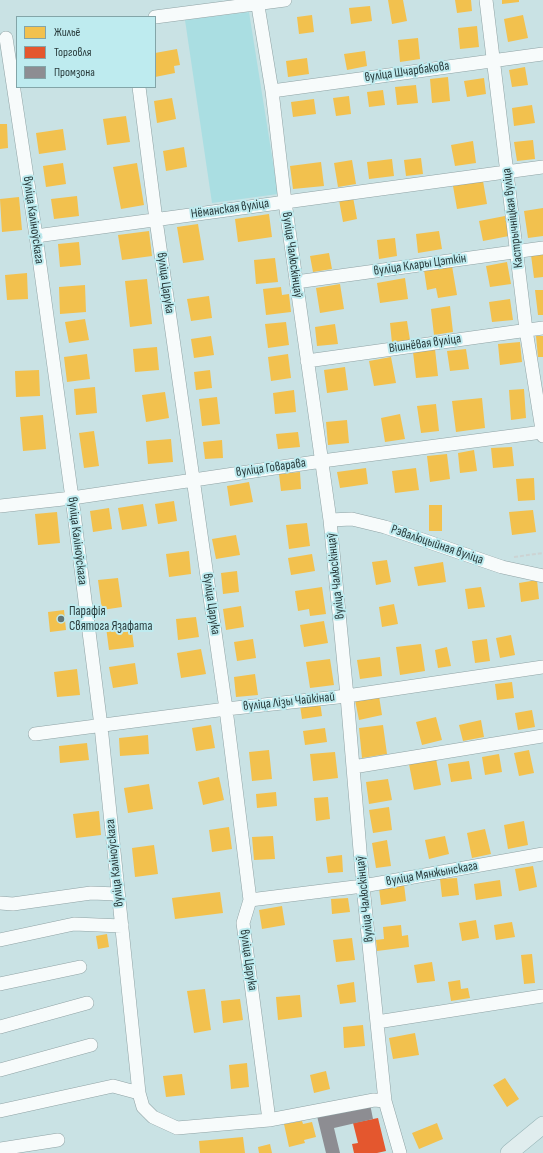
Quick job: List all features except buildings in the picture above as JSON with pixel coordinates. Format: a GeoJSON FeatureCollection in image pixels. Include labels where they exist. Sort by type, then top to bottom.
{"type":"FeatureCollection","features":[{"type":"Feature","properties":{"kind":"main road"},"geometry":{"type":"LineString","coordinates":[[510,1153],[543,1125]]}},
{"type":"Feature","properties":{"kind":"street"},"geometry":{"type":"LineString","coordinates":[[156,17],[257,2],[285,0]]}},
{"type":"Feature","properties":{"kind":"street","name":"Кастрычніцкая вуліца"},"geometry":{"type":"LineString","coordinates":[[486,0],[526,330],[543,433]]}},
{"type":"Feature","properties":{"kind":"street","name":"вуліца Чалюскінцаў"},"geometry":{"type":"LineString","coordinates":[[257,2],[272,90],[285,202],[330,520],[363,886],[385,1101],[400,1153]]}},
{"type":"Feature","properties":{"kind":"street","name":"вуліца Каліноўскага"},"geometry":{"type":"LineString","coordinates":[[8,38],[72,498],[100,726],[139,1093],[143,1106],[153,1117],[177,1128],[269,1120],[374,1100],[385,1101]]}},
{"type":"Feature","properties":{"kind":"street","name":"вуліца Шчарбакова"},"geometry":{"type":"LineString","coordinates":[[272,90],[543,54]]}},
{"type":"Feature","properties":{"kind":"street","name":"вуліца Царука"},"geometry":{"type":"LineString","coordinates":[[139,88],[156,220],[226,709],[250,900],[243,923],[269,1120]]}},
{"type":"Feature","properties":{"kind":"street","name":"Нёманская вуліца"},"geometry":{"type":"LineString","coordinates":[[36,236],[543,167]]}},
{"type":"Feature","properties":{"kind":"street","name":"вуліца Клары Цэткін"},"geometry":{"type":"LineString","coordinates":[[296,282],[543,248]]}},
{"type":"Feature","properties":{"kind":"street","name":"Вішнёвая вуліца"},"geometry":{"type":"LineString","coordinates":[[307,361],[543,328]]}},
{"type":"Feature","properties":{"kind":"street","name":"вуліца Говарава"},"geometry":{"type":"LineString","coordinates":[[0,506],[72,498],[322,461],[543,433]]}},
{"type":"Feature","properties":{"kind":"street","name":"Рэвалюцыйная вуліца"},"geometry":{"type":"LineString","coordinates":[[330,520],[352,519],[385,527],[502,567],[543,576]]}},
{"type":"Feature","properties":{"kind":"street","name":"вуліца Лізы Чайкінай"},"geometry":{"type":"LineString","coordinates":[[35,734],[226,709],[347,696],[543,667]]}},
{"type":"Feature","properties":{"kind":"street"},"geometry":{"type":"LineString","coordinates":[[353,767],[543,736]]}},
{"type":"Feature","properties":{"kind":"street","name":"вуліца Мянжынскага"},"geometry":{"type":"LineString","coordinates":[[250,900],[363,886],[543,854]]}},
{"type":"Feature","properties":{"kind":"street"},"geometry":{"type":"LineString","coordinates":[[0,903],[13,904],[91,893],[118,894]]}},
{"type":"Feature","properties":{"kind":"street"},"geometry":{"type":"LineString","coordinates":[[0,940],[74,924],[122,926]]}},
{"type":"Feature","properties":{"kind":"street"},"geometry":{"type":"LineString","coordinates":[[0,984],[80,967]]}},
{"type":"Feature","properties":{"kind":"street"},"geometry":{"type":"LineString","coordinates":[[377,1022],[543,996]]}},
{"type":"Feature","properties":{"kind":"street"},"geometry":{"type":"LineString","coordinates":[[0,1027],[87,1003]]}},
{"type":"Feature","properties":{"kind":"street"},"geometry":{"type":"LineString","coordinates":[[0,1070],[91,1045]]}},
{"type":"Feature","properties":{"kind":"street"},"geometry":{"type":"LineString","coordinates":[[0,1111],[113,1086],[139,1093]]}},
{"type":"Feature","properties":{"kind":"street"},"geometry":{"type":"LineString","coordinates":[[0,1149],[58,1140]]}},
{"type":"Feature","properties":{"kind":"path"},"geometry":{"type":"LineString","coordinates":[[502,567],[508,557],[543,553]]}},
{"type":"Feature","properties":{"kind":"shaded area"},"geometry":{"type":"Polygon","coordinates":[[[249,12],[278,194],[212,203],[185,20],[249,12]]]}},
{"type":"Feature","properties":{"kind":"place","name":"Парафія Святога Язафата"},"geometry":{"type":"Point","coordinates":[61,619]}}]}
